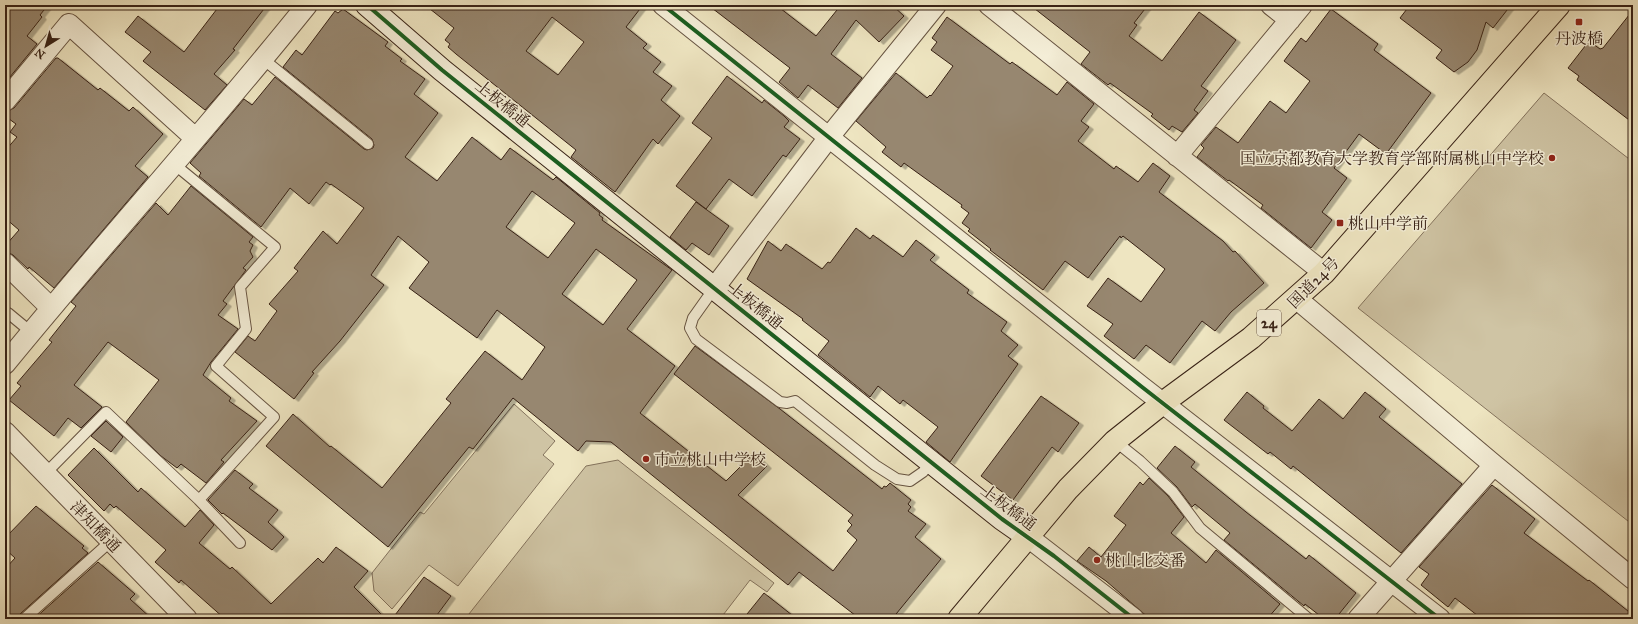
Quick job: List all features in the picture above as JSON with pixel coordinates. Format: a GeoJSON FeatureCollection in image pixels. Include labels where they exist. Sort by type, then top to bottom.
{"type":"FeatureCollection","features":[{"type":"Feature","properties":{"kind":"highway","name":"国道24号"},"geometry":{"type":"LineString","coordinates":[[959,619],[1068,489],[1115,441],[1164,402],[1251,338],[1297,299],[1324,273],[1554,7]]}},
{"type":"Feature","properties":{"kind":"street"},"geometry":{"type":"LineString","coordinates":[[5,364],[195,138],[263,60],[307,5]]}},
{"type":"Feature","properties":{"kind":"street","name":"上板橋通"},"geometry":{"type":"LineString","coordinates":[[367,5],[442,70],[715,287],[1002,519],[1028,537],[1134,619]]}},
{"type":"Feature","properties":{"kind":"street"},"geometry":{"type":"LineString","coordinates":[[664,5],[1142,387],[1164,402],[1440,619]]}},
{"type":"Feature","properties":{"kind":"street"},"geometry":{"type":"LineString","coordinates":[[715,287],[829,137],[936,5]]}},
{"type":"Feature","properties":{"kind":"street"},"geometry":{"type":"LineString","coordinates":[[989,5],[1324,273]]}},
{"type":"Feature","properties":{"kind":"street"},"geometry":{"type":"LineString","coordinates":[[1178,156],[1296,12],[1271,5]]}},
{"type":"Feature","properties":{"kind":"street"},"geometry":{"type":"LineString","coordinates":[[5,101],[69,24],[195,138]]}},
{"type":"Feature","properties":{"kind":"street"},"geometry":{"type":"LineString","coordinates":[[5,263],[51,308]]}},
{"type":"Feature","properties":{"kind":"street"},"geometry":{"type":"LineString","coordinates":[[1297,299],[1494,465],[1633,579]]}},
{"type":"Feature","properties":{"kind":"street","name":"津知橋通"},"geometry":{"type":"LineString","coordinates":[[8,441],[46,474],[186,619]]}},
{"type":"Feature","properties":{"kind":"street"},"geometry":{"type":"LineString","coordinates":[[1358,619],[1494,465]]}},
{"type":"Feature","properties":{"kind":"lane"},"geometry":{"type":"LineString","coordinates":[[263,60],[368,144]]}},
{"type":"Feature","properties":{"kind":"lane"},"geometry":{"type":"LineString","coordinates":[[174,164],[275,246],[240,287],[246,329],[216,366],[274,417],[199,500]]}},
{"type":"Feature","properties":{"kind":"lane"},"geometry":{"type":"LineString","coordinates":[[715,287],[693,318],[690,328],[696,339],[780,402],[787,404],[795,401],[875,465],[897,479],[910,481],[923,472],[932,462]]}},
{"type":"Feature","properties":{"kind":"lane"},"geometry":{"type":"LineString","coordinates":[[5,317],[8,313],[31,332]]}},
{"type":"Feature","properties":{"kind":"lane"},"geometry":{"type":"LineString","coordinates":[[46,474],[106,412],[199,500],[240,543]]}},
{"type":"Feature","properties":{"kind":"lane"},"geometry":{"type":"LineString","coordinates":[[1115,441],[1140,460],[1172,492],[1200,528],[1309,619]]}},
{"type":"Feature","properties":{"kind":"lane"},"geometry":{"type":"LineString","coordinates":[[24,619],[111,541]]}},
{"type":"Feature","properties":{"kind":"shaded area","name":"国立京都教育大学教育学部附属桃山中学校"},"geometry":{"type":"Polygon","coordinates":[[[1544,93],[1633,162],[1633,525],[1358,308],[1544,93]]]}},
{"type":"Feature","properties":{"kind":"shaded area"},"geometry":{"type":"Polygon","coordinates":[[[514,404],[555,441],[543,455],[554,464],[458,586],[429,565],[392,609],[374,591],[372,573],[420,512],[424,514],[514,404]]]}},
{"type":"Feature","properties":{"kind":"shaded area"},"geometry":{"type":"Polygon","coordinates":[[[618,460],[774,583],[767,592],[750,580],[720,619],[465,619],[586,466],[618,460]]]}},
{"type":"Feature","properties":{"kind":"building"},"geometry":{"type":"Polygon","coordinates":[[[5,5],[48,5],[40,15],[42,17],[27,36],[37,44],[5,83],[5,5]]]}},
{"type":"Feature","properties":{"kind":"building"},"geometry":{"type":"Polygon","coordinates":[[[220,5],[267,5],[233,49],[235,50],[214,74],[227,85],[205,110],[143,61],[151,52],[125,32],[138,16],[184,52],[220,5]]]}},
{"type":"Feature","properties":{"kind":"building"},"geometry":{"type":"Polygon","coordinates":[[[425,5],[643,5],[626,27],[647,44],[643,48],[661,62],[653,72],[672,86],[661,100],[680,116],[658,144],[653,139],[615,192],[571,157],[576,150],[448,47],[450,44],[445,40],[454,28],[425,5]],[[552,17],[526,51],[558,75],[584,42],[552,17]]]}},
{"type":"Feature","properties":{"kind":"building"},"geometry":{"type":"Polygon","coordinates":[[[708,5],[776,5],[816,36],[841,5],[892,5],[904,16],[879,42],[856,20],[831,54],[862,78],[838,108],[808,85],[798,98],[779,82],[790,68],[708,5]]]}},
{"type":"Feature","properties":{"kind":"building"},"geometry":{"type":"Polygon","coordinates":[[[1030,5],[1148,5],[1134,23],[1137,25],[1129,36],[1162,61],[1199,12],[1236,40],[1201,86],[1208,91],[1194,110],[1198,113],[1182,132],[1172,126],[1169,130],[1151,116],[1153,114],[1110,83],[1108,85],[1081,64],[1090,52],[1030,5]]]}},
{"type":"Feature","properties":{"kind":"building"},"geometry":{"type":"Polygon","coordinates":[[[1410,5],[1511,5],[1493,28],[1486,22],[1477,50],[1468,62],[1454,72],[1436,58],[1442,50],[1400,18],[1410,5]]]}},
{"type":"Feature","properties":{"kind":"building"},"geometry":{"type":"Polygon","coordinates":[[[343,9],[388,42],[385,46],[402,59],[400,61],[425,79],[414,94],[438,113],[405,157],[437,181],[472,137],[501,160],[510,148],[553,180],[556,177],[600,213],[599,215],[603,218],[602,220],[672,270],[627,329],[675,366],[640,413],[726,481],[754,453],[767,466],[738,495],[833,571],[857,540],[847,531],[852,525],[848,521],[853,515],[674,374],[695,346],[780,409],[882,489],[890,483],[911,500],[908,504],[911,507],[908,511],[926,524],[915,537],[941,559],[892,619],[860,619],[799,572],[788,585],[611,442],[586,441],[578,451],[513,398],[473,449],[469,447],[388,547],[266,446],[293,414],[330,447],[331,446],[382,488],[451,403],[446,399],[485,351],[522,380],[545,347],[497,310],[477,338],[409,288],[429,262],[398,236],[371,275],[384,285],[340,341],[312,372],[314,373],[294,399],[235,352],[248,336],[255,341],[277,311],[269,304],[298,271],[294,268],[323,231],[337,244],[364,208],[326,182],[309,204],[290,188],[261,227],[199,176],[201,173],[190,163],[244,99],[252,105],[275,77],[364,149],[367,150],[373,148],[374,145],[372,139],[283,67],[296,50],[302,55],[335,11],[338,13],[343,9]],[[532,191],[506,227],[548,258],[575,223],[532,191]],[[596,249],[562,294],[603,325],[637,280],[596,249]]]}},
{"type":"Feature","properties":{"kind":"building"},"geometry":{"type":"Polygon","coordinates":[[[1331,9],[1378,44],[1374,50],[1431,93],[1386,154],[1359,134],[1334,168],[1347,178],[1322,212],[1332,220],[1311,248],[1261,208],[1263,205],[1197,157],[1204,148],[1201,145],[1216,127],[1238,143],[1270,101],[1286,113],[1310,81],[1284,61],[1301,38],[1306,42],[1331,9]]]}},
{"type":"Feature","properties":{"kind":"building"},"geometry":{"type":"Polygon","coordinates":[[[1633,10],[1633,123],[1577,80],[1579,76],[1568,68],[1589,41],[1600,49],[1603,48],[1633,10]]]}},
{"type":"Feature","properties":{"kind":"building"},"geometry":{"type":"Polygon","coordinates":[[[947,17],[1010,64],[1012,62],[1057,95],[1067,82],[1094,104],[1081,121],[1089,127],[1078,141],[1114,169],[1116,166],[1138,182],[1153,163],[1170,176],[1159,192],[1223,241],[1233,252],[1235,251],[1264,283],[1231,312],[1215,331],[1202,321],[1170,363],[1146,345],[1134,359],[1104,336],[1113,324],[1087,306],[1108,278],[1141,302],[1165,269],[1123,236],[1121,238],[1120,236],[1088,278],[1065,261],[1043,290],[990,250],[991,249],[968,231],[970,229],[962,223],[969,213],[961,207],[962,205],[904,163],[901,167],[882,152],[886,147],[856,121],[896,73],[927,98],[930,95],[931,96],[953,66],[931,50],[937,42],[932,38],[947,17]]]}},
{"type":"Feature","properties":{"kind":"building"},"geometry":{"type":"Polygon","coordinates":[[[56,58],[58,58],[98,90],[100,88],[129,111],[133,107],[163,134],[135,166],[148,177],[54,288],[29,267],[28,269],[13,255],[5,251],[5,246],[19,230],[5,218],[5,151],[17,137],[10,132],[16,124],[5,116],[5,112],[14,108],[56,58]]]}},
{"type":"Feature","properties":{"kind":"building"},"geometry":{"type":"Polygon","coordinates":[[[727,76],[762,103],[764,100],[784,116],[789,121],[784,127],[800,139],[786,157],[783,155],[752,196],[729,179],[706,209],[676,186],[712,138],[692,123],[727,76]]]}},
{"type":"Feature","properties":{"kind":"building"},"geometry":{"type":"Polygon","coordinates":[[[191,186],[253,237],[249,242],[253,245],[250,251],[253,257],[243,268],[246,270],[223,301],[227,304],[218,315],[238,329],[211,362],[203,375],[231,398],[229,401],[257,421],[221,460],[224,462],[206,483],[181,464],[177,468],[161,456],[126,422],[159,380],[108,342],[74,385],[102,407],[81,428],[68,418],[54,436],[9,400],[21,386],[17,383],[52,342],[49,340],[76,306],[71,302],[156,203],[168,215],[191,186]]]}},
{"type":"Feature","properties":{"kind":"building"},"geometry":{"type":"Polygon","coordinates":[[[696,202],[729,226],[709,255],[692,243],[686,250],[670,237],[696,202]]]}},
{"type":"Feature","properties":{"kind":"building"},"geometry":{"type":"Polygon","coordinates":[[[856,228],[870,239],[873,235],[903,257],[916,240],[935,255],[930,260],[969,290],[967,293],[1007,322],[1001,331],[1018,345],[1008,356],[1018,364],[950,462],[926,442],[938,427],[903,400],[900,404],[878,386],[870,397],[818,355],[829,341],[802,320],[803,319],[747,279],[768,241],[781,251],[786,244],[822,269],[828,262],[830,263],[856,228]]]}},
{"type":"Feature","properties":{"kind":"building"},"geometry":{"type":"Polygon","coordinates":[[[1247,392],[1264,406],[1263,408],[1292,431],[1319,399],[1343,419],[1365,392],[1386,409],[1379,417],[1462,484],[1401,553],[1293,466],[1291,469],[1270,452],[1268,454],[1224,420],[1247,392]]]}},
{"type":"Feature","properties":{"kind":"building"},"geometry":{"type":"Polygon","coordinates":[[[1041,396],[1079,423],[1058,452],[1052,447],[1013,500],[981,476],[1041,396]]]}},
{"type":"Feature","properties":{"kind":"building"},"geometry":{"type":"Polygon","coordinates":[[[106,421],[123,437],[111,452],[91,436],[106,421]]]}},
{"type":"Feature","properties":{"kind":"building"},"geometry":{"type":"Polygon","coordinates":[[[1175,446],[1195,462],[1191,467],[1246,512],[1306,559],[1309,555],[1356,593],[1335,619],[1324,619],[1305,604],[1304,606],[1224,540],[1230,533],[1195,504],[1192,507],[1177,487],[1157,468],[1175,446]]]}},
{"type":"Feature","properties":{"kind":"building"},"geometry":{"type":"Polygon","coordinates":[[[94,448],[138,492],[141,488],[185,527],[200,510],[214,525],[199,543],[230,569],[232,567],[271,604],[318,558],[323,563],[336,547],[368,571],[354,587],[386,619],[225,619],[181,580],[179,583],[155,562],[166,550],[116,506],[114,508],[110,504],[104,511],[68,475],[94,448]]]}},
{"type":"Feature","properties":{"kind":"building"},"geometry":{"type":"Polygon","coordinates":[[[235,470],[253,484],[249,488],[278,510],[268,522],[284,537],[272,550],[223,513],[222,514],[208,500],[235,470]]]}},
{"type":"Feature","properties":{"kind":"building"},"geometry":{"type":"Polygon","coordinates":[[[1149,478],[1168,496],[1184,517],[1171,533],[1206,563],[1216,550],[1280,604],[1267,619],[1150,619],[1106,581],[1077,561],[1089,547],[1101,557],[1126,525],[1114,516],[1140,482],[1143,485],[1149,478]]]}},
{"type":"Feature","properties":{"kind":"building"},"geometry":{"type":"Polygon","coordinates":[[[1492,485],[1535,519],[1524,533],[1588,581],[1589,580],[1633,615],[1633,619],[1482,619],[1455,598],[1448,607],[1421,585],[1429,574],[1419,567],[1492,485]]]}},
{"type":"Feature","properties":{"kind":"building"},"geometry":{"type":"Polygon","coordinates":[[[36,506],[84,546],[82,548],[88,553],[20,614],[18,619],[5,619],[5,569],[15,558],[5,549],[5,538],[36,506]]]}},
{"type":"Feature","properties":{"kind":"building"},"geometry":{"type":"Polygon","coordinates":[[[98,562],[135,594],[130,599],[152,619],[34,619],[98,562]]]}},
{"type":"Feature","properties":{"kind":"building"},"geometry":{"type":"Polygon","coordinates":[[[424,577],[451,596],[434,619],[392,619],[424,577]]]}},
{"type":"Feature","properties":{"kind":"building"},"geometry":{"type":"Polygon","coordinates":[[[764,593],[797,619],[743,619],[764,593]]]}},
{"type":"Feature","properties":{"kind":"cycle path"},"geometry":{"type":"LineString","coordinates":[[367,5],[442,70],[1002,519],[1054,556],[1134,619]]}},
{"type":"Feature","properties":{"kind":"cycle path"},"geometry":{"type":"LineString","coordinates":[[663,5],[1142,387],[1440,619]]}},
{"type":"Feature","properties":{"kind":"place","name":"丹波橋"},"geometry":{"type":"Point","coordinates":[1579,22]}},
{"type":"Feature","properties":{"kind":"place","name":"国立京都教育大学教育学部附属桃山中学校"},"geometry":{"type":"Point","coordinates":[1552,158]}},
{"type":"Feature","properties":{"kind":"place","name":"桃山中学前"},"geometry":{"type":"Point","coordinates":[1340,223]}},
{"type":"Feature","properties":{"kind":"place","name":"市立桃山中学校"},"geometry":{"type":"Point","coordinates":[646,459]}},
{"type":"Feature","properties":{"kind":"place","name":"桃山北交番"},"geometry":{"type":"Point","coordinates":[1097,560]}}]}
